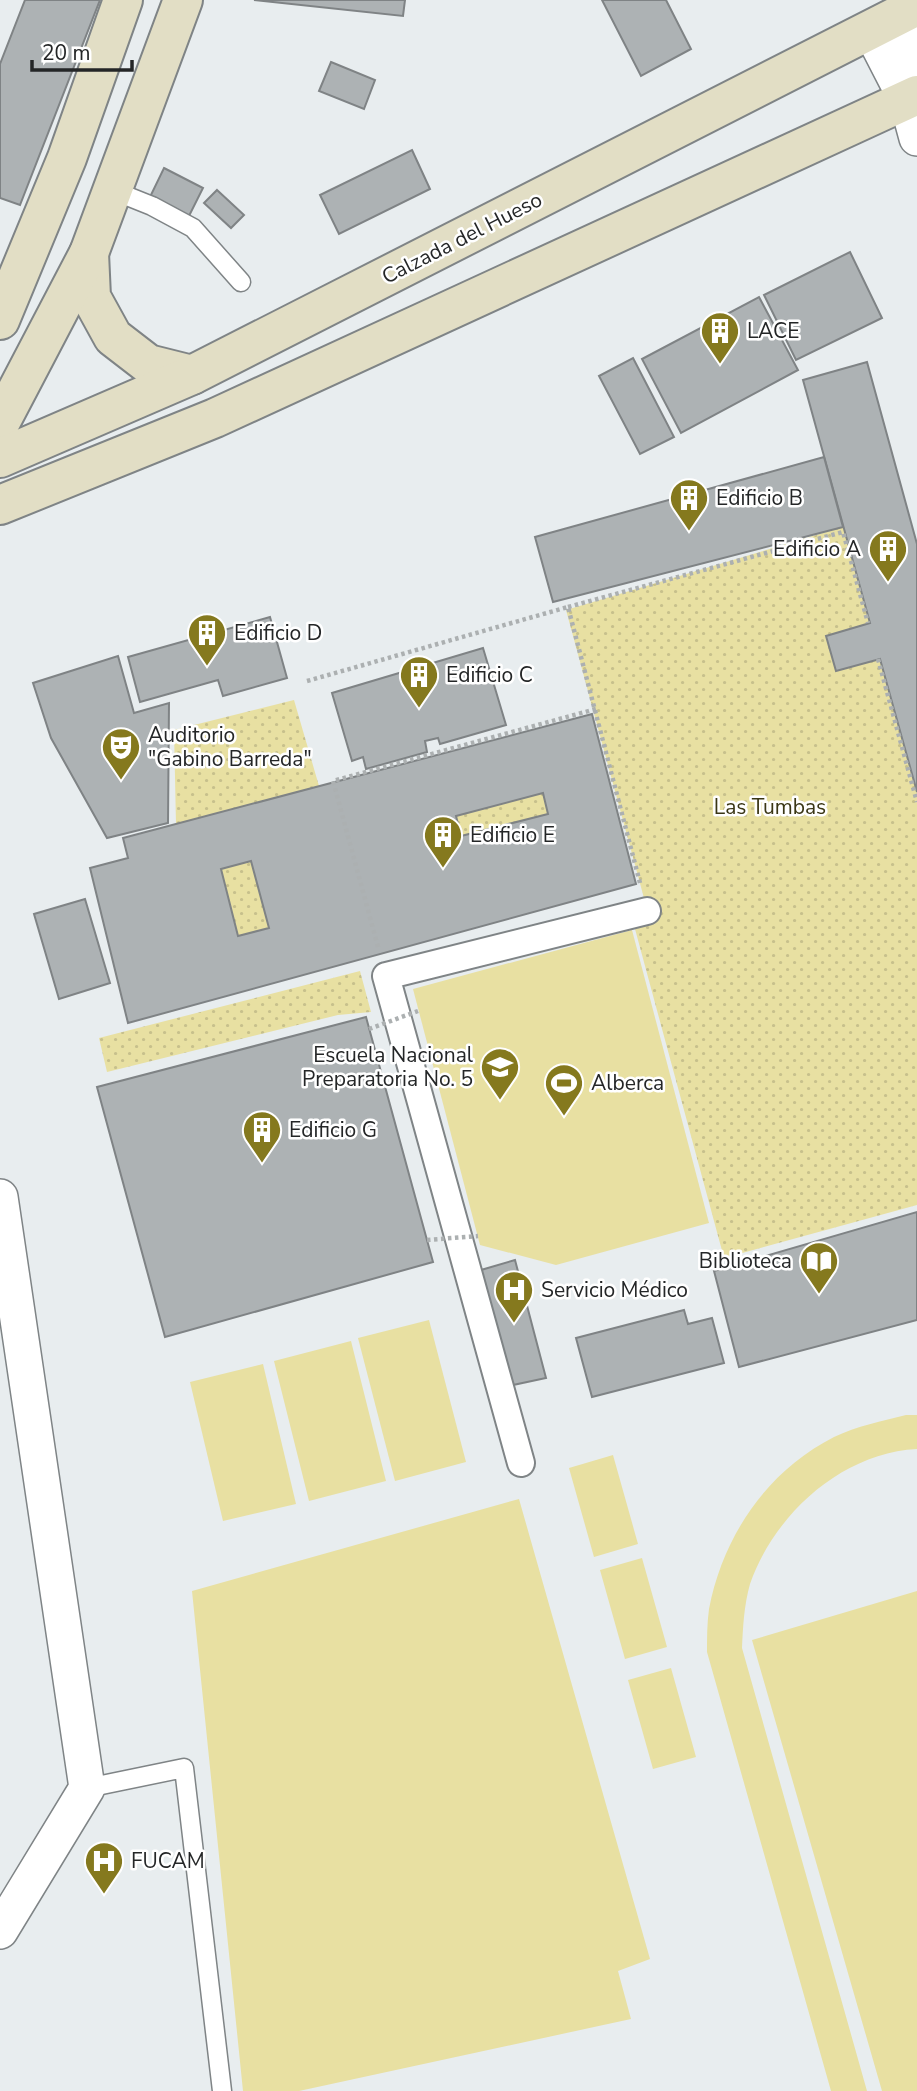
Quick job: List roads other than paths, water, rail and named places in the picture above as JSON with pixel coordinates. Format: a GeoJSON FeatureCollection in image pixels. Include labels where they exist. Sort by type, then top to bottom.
{"type":"FeatureCollection","features":[{"type":"Feature","properties":{"kind":"main road"},"geometry":{"type":"LineString","coordinates":[[0,320],[67,158],[123,0]]}},
{"type":"Feature","properties":{"kind":"main road"},"geometry":{"type":"LineString","coordinates":[[0,423],[89,253],[183,0]]}},
{"type":"Feature","properties":{"kind":"main road","name":"Calzada del Hueso"},"geometry":{"type":"LineString","coordinates":[[0,458],[192,375],[894,18]]}},
{"type":"Feature","properties":{"kind":"main road"},"geometry":{"type":"LineString","coordinates":[[0,505],[215,418],[912,98]]}},
{"type":"Feature","properties":{"kind":"main road"},"geometry":{"type":"LineString","coordinates":[[89,253],[92,297],[113,337],[148,365],[192,375]]}},
{"type":"Feature","properties":{"kind":"street"},"geometry":{"type":"LineString","coordinates":[[894,18],[917,63]]}},
{"type":"Feature","properties":{"kind":"street"},"geometry":{"type":"LineString","coordinates":[[894,18],[912,98],[917,138]]}},
{"type":"Feature","properties":{"kind":"street"},"geometry":{"type":"LineString","coordinates":[[521,1463],[386,976],[647,911]]}},
{"type":"Feature","properties":{"kind":"street"},"geometry":{"type":"LineString","coordinates":[[0,1197],[87,1788],[0,1931]]}},
{"type":"Feature","properties":{"kind":"lane"},"geometry":{"type":"LineString","coordinates":[[112,190],[152,206],[193,228],[241,282]]}},
{"type":"Feature","properties":{"kind":"lane"},"geometry":{"type":"LineString","coordinates":[[87,1788],[184,1768],[222,2091]]}},
{"type":"Feature","properties":{"kind":"place","name":"LACE"},"geometry":{"type":"Point","coordinates":[720,365]}},
{"type":"Feature","properties":{"kind":"place","name":"Edificio B"},"geometry":{"type":"Point","coordinates":[689,532]}},
{"type":"Feature","properties":{"kind":"place","name":"Edificio A"},"geometry":{"type":"Point","coordinates":[888,583]}},
{"type":"Feature","properties":{"kind":"place","name":"Edificio D"},"geometry":{"type":"Point","coordinates":[207,667]}},
{"type":"Feature","properties":{"kind":"place","name":"Edificio C"},"geometry":{"type":"Point","coordinates":[419,709]}},
{"type":"Feature","properties":{"kind":"place","name":"Auditorio \"Gabino Barreda\""},"geometry":{"type":"Point","coordinates":[121,781]}},
{"type":"Feature","properties":{"kind":"place","name":"Edificio E"},"geometry":{"type":"Point","coordinates":[443,869]}},
{"type":"Feature","properties":{"kind":"place","name":"Escuela Nacional Preparatoria No. 5"},"geometry":{"type":"Point","coordinates":[500,1101]}},
{"type":"Feature","properties":{"kind":"place","name":"Alberca"},"geometry":{"type":"Point","coordinates":[564,1117]}},
{"type":"Feature","properties":{"kind":"place","name":"Edificio G"},"geometry":{"type":"Point","coordinates":[262,1164]}},
{"type":"Feature","properties":{"kind":"place","name":"Biblioteca"},"geometry":{"type":"Point","coordinates":[819,1295]}},
{"type":"Feature","properties":{"kind":"place","name":"Servicio Médico"},"geometry":{"type":"Point","coordinates":[514,1324]}},
{"type":"Feature","properties":{"kind":"place","name":"FUCAM"},"geometry":{"type":"Point","coordinates":[104,1895]}},
{"type":"Feature","properties":{"kind":"park label","name":"Las Tumbas"},"geometry":{"type":"Point","coordinates":[770,807]}}]}
